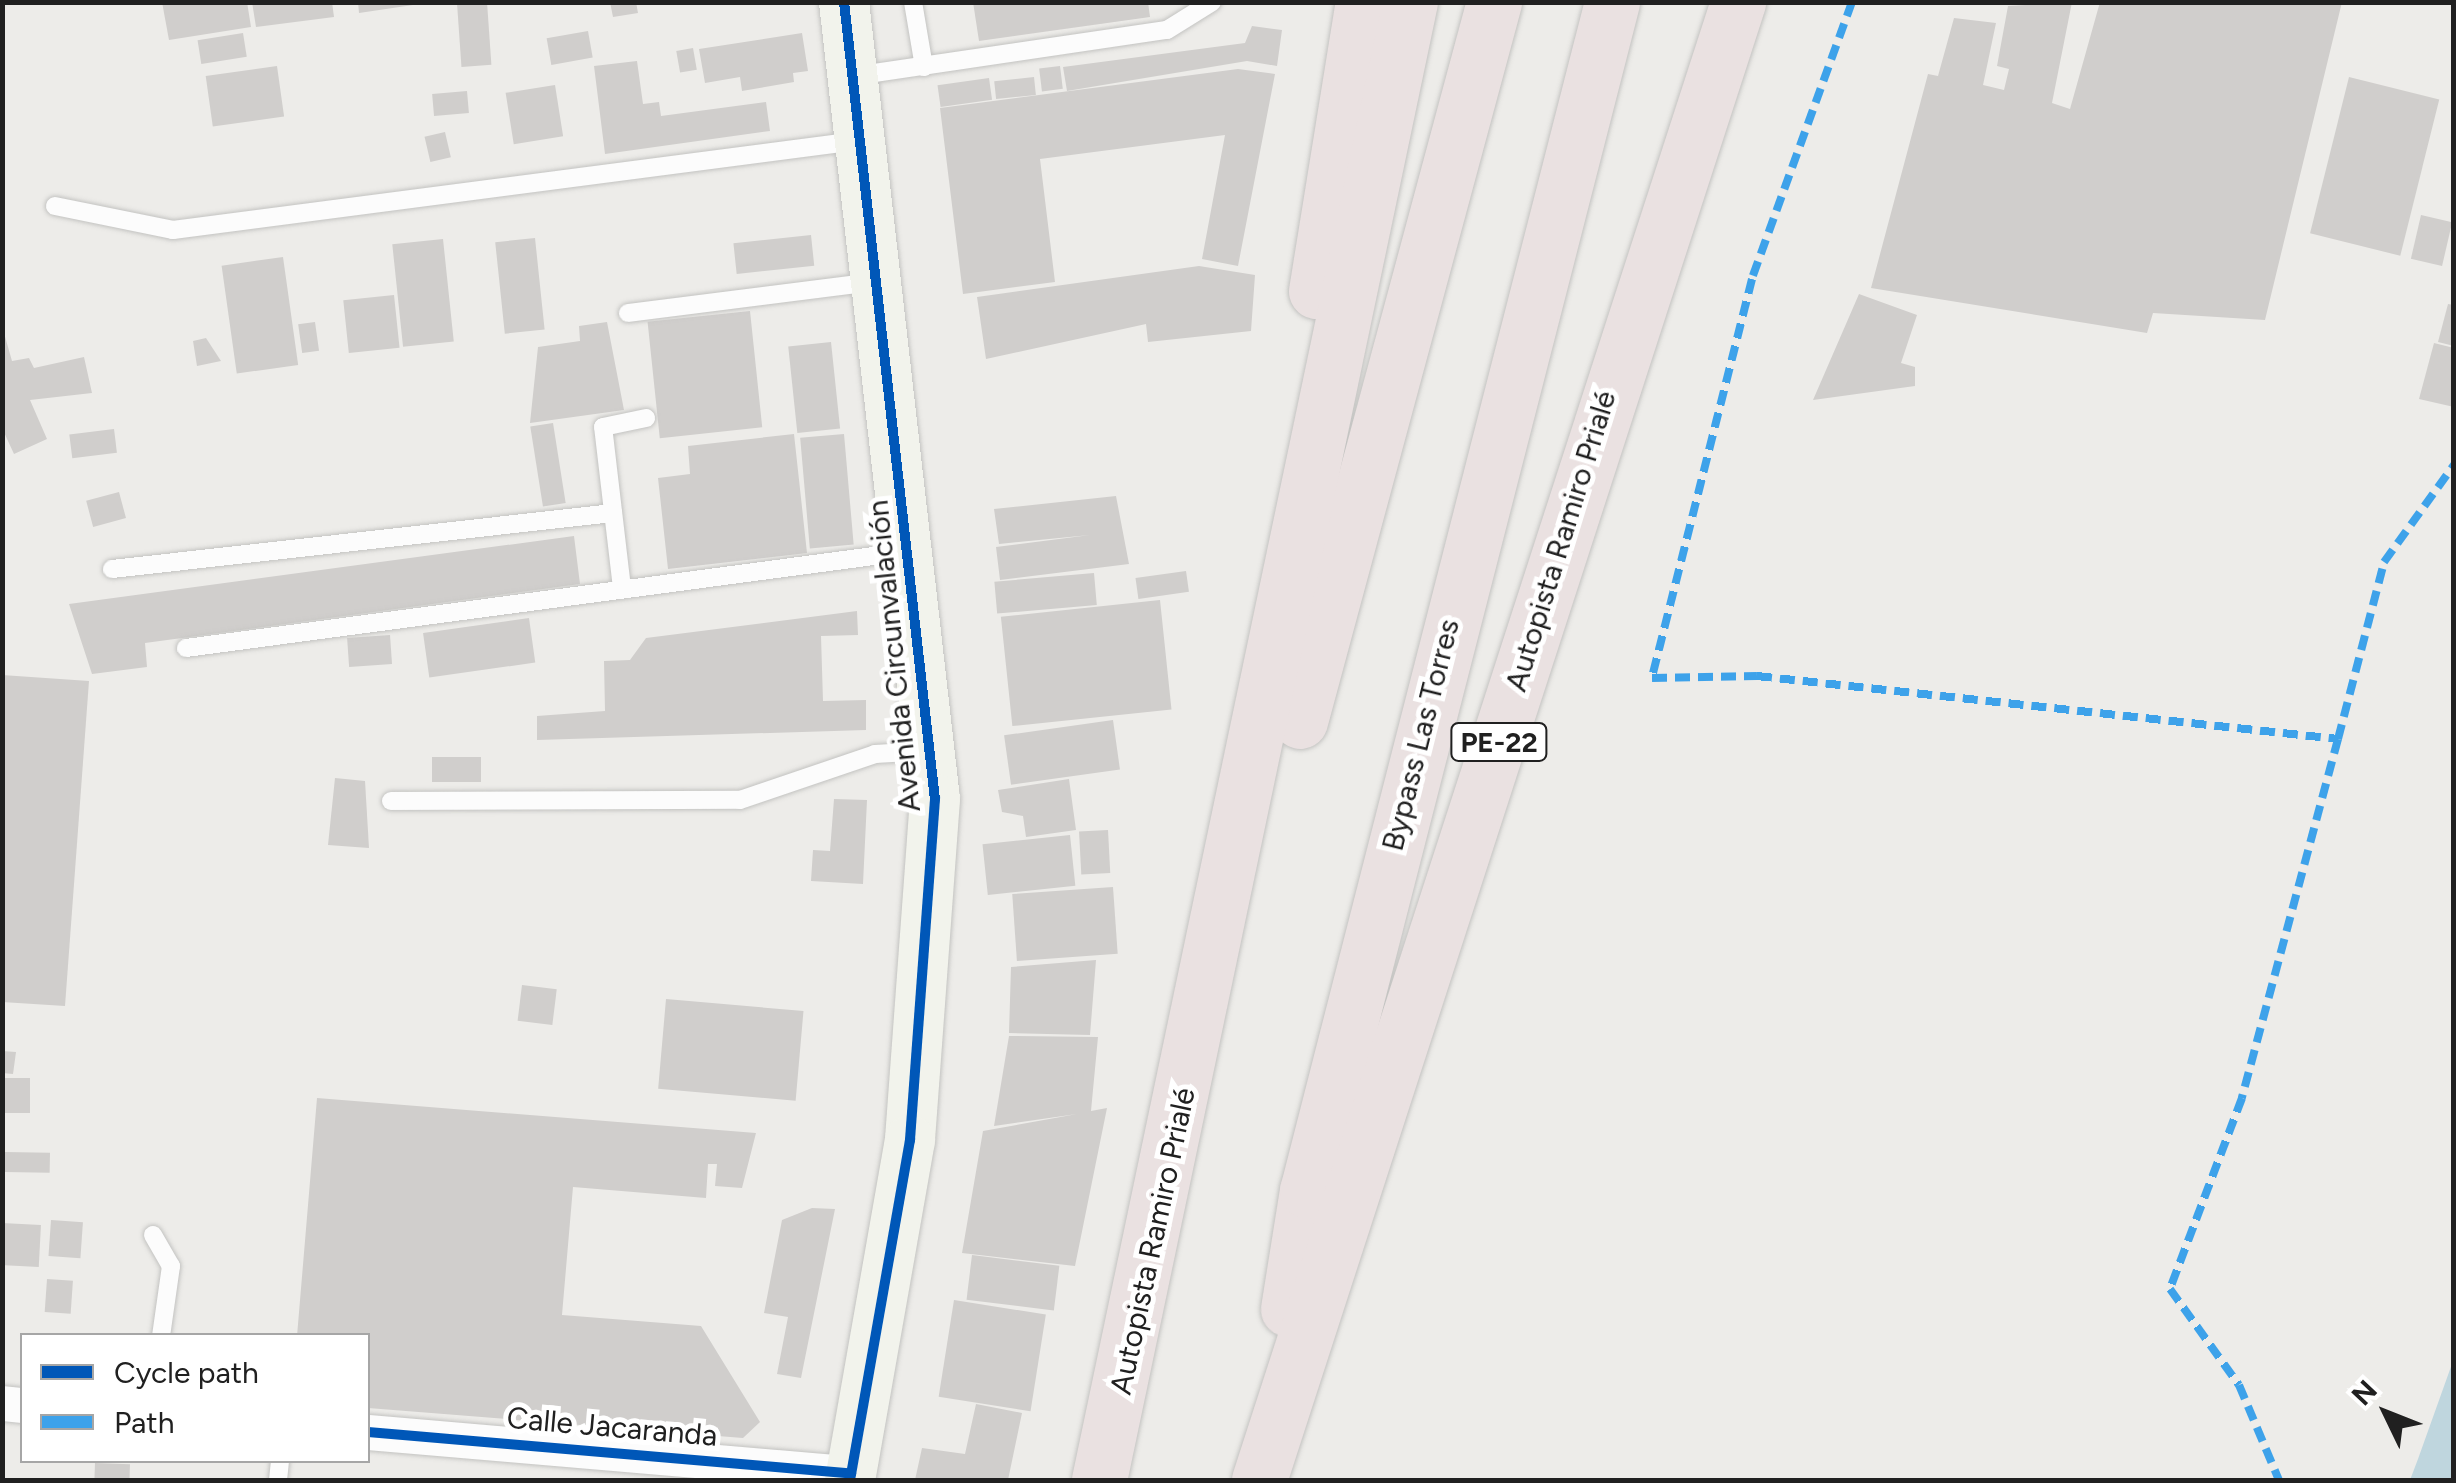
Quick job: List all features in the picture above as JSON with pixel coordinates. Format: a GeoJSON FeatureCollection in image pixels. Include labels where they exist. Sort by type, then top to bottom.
{"type":"FeatureCollection","features":[{"type":"Feature","properties":{"kind":"highway"},"geometry":{"type":"LineString","coordinates":[[1269,702],[1304,363],[1362,2]]}},
{"type":"Feature","properties":{"kind":"highway","name":"Autopista Ramiro Prialé"},"geometry":{"type":"LineString","coordinates":[[1104,1460],[1269,702],[1410,2]]}},
{"type":"Feature","properties":{"kind":"highway"},"geometry":{"type":"LineString","coordinates":[[1104,1460],[1494,2]]}},
{"type":"Feature","properties":{"kind":"highway","name":"Bypass Las Torres"},"geometry":{"type":"LineString","coordinates":[[1260,1478],[1307,1192],[1563,165],[1612,2]]}},
{"type":"Feature","properties":{"kind":"highway","name":"Autopista Ramiro Prialé"},"geometry":{"type":"LineString","coordinates":[[1260,1478],[1738,2]]}},
{"type":"Feature","properties":{"kind":"street","name":"Avenida Circunvalación"},"geometry":{"type":"LineString","coordinates":[[844,2],[932,751],[928,986],[850,1477]]}},
{"type":"Feature","properties":{"kind":"street","name":"Calle Jacaranda"},"geometry":{"type":"LineString","coordinates":[[370,1432],[850,1477]]}},
{"type":"Feature","properties":{"kind":"lane"},"geometry":{"type":"LineString","coordinates":[[914,2],[924,67]]}},
{"type":"Feature","properties":{"kind":"lane"},"geometry":{"type":"LineString","coordinates":[[854,76],[1166,30],[1212,2]]}},
{"type":"Feature","properties":{"kind":"lane"},"geometry":{"type":"LineString","coordinates":[[55,206],[173,230],[862,140]]}},
{"type":"Feature","properties":{"kind":"lane"},"geometry":{"type":"LineString","coordinates":[[628,313],[879,281]]}},
{"type":"Feature","properties":{"kind":"lane"},"geometry":{"type":"LineString","coordinates":[[622,588],[603,427],[646,418]]}},
{"type":"Feature","properties":{"kind":"lane"},"geometry":{"type":"LineString","coordinates":[[112,569],[614,513]]}},
{"type":"Feature","properties":{"kind":"lane"},"geometry":{"type":"LineString","coordinates":[[186,648],[910,551]]}},
{"type":"Feature","properties":{"kind":"lane"},"geometry":{"type":"LineString","coordinates":[[391,801],[740,800],[874,754],[932,751]]}},
{"type":"Feature","properties":{"kind":"lane"},"geometry":{"type":"LineString","coordinates":[[153,1235],[172,1266],[161,1333]]}},
{"type":"Feature","properties":{"kind":"water"},"geometry":{"type":"Polygon","coordinates":[[[2453,1361],[2453,1480],[2410,1480],[2418,1459],[2453,1361]]]}},
{"type":"Feature","properties":{"kind":"building"},"geometry":{"type":"Polygon","coordinates":[[[162,2],[247,2],[251,27],[169,40],[162,2]]]}},
{"type":"Feature","properties":{"kind":"building"},"geometry":{"type":"Polygon","coordinates":[[[252,2],[332,2],[334,17],[256,27],[252,2]]]}},
{"type":"Feature","properties":{"kind":"building"},"geometry":{"type":"Polygon","coordinates":[[[358,2],[413,2],[413,5],[359,13],[358,2]]]}},
{"type":"Feature","properties":{"kind":"building"},"geometry":{"type":"Polygon","coordinates":[[[487,2],[491,65],[461,67],[457,4],[487,2]]]}},
{"type":"Feature","properties":{"kind":"building"},"geometry":{"type":"Polygon","coordinates":[[[610,2],[636,2],[638,13],[613,17],[610,2]]]}},
{"type":"Feature","properties":{"kind":"building"},"geometry":{"type":"Polygon","coordinates":[[[973,2],[1148,2],[1150,17],[979,41],[973,2]]]}},
{"type":"Feature","properties":{"kind":"building"},"geometry":{"type":"Polygon","coordinates":[[[2072,2],[2052,103],[2070,109],[2100,2],[2342,2],[2265,320],[2153,313],[2147,333],[1871,288],[1928,74],[1938,76],[1954,18],[1996,23],[1983,85],[2004,90],[2009,69],[1997,66],[2008,6],[2072,2]]]}},
{"type":"Feature","properties":{"kind":"building"},"geometry":{"type":"Polygon","coordinates":[[[1252,26],[1282,30],[1277,66],[1247,61],[1067,91],[1063,67],[1245,43],[1252,26]]]}},
{"type":"Feature","properties":{"kind":"building"},"geometry":{"type":"Polygon","coordinates":[[[588,31],[593,58],[551,65],[547,38],[588,31]]]}},
{"type":"Feature","properties":{"kind":"building"},"geometry":{"type":"Polygon","coordinates":[[[243,33],[247,57],[201,64],[198,40],[243,33]]]}},
{"type":"Feature","properties":{"kind":"building"},"geometry":{"type":"Polygon","coordinates":[[[802,33],[808,71],[793,73],[794,82],[742,91],[740,77],[705,83],[699,49],[802,33]]]}},
{"type":"Feature","properties":{"kind":"building"},"geometry":{"type":"Polygon","coordinates":[[[693,48],[697,70],[680,73],[676,51],[693,48]]]}},
{"type":"Feature","properties":{"kind":"building"},"geometry":{"type":"Polygon","coordinates":[[[637,61],[643,104],[659,102],[661,116],[766,102],[770,131],[605,154],[594,66],[637,61]]]}},
{"type":"Feature","properties":{"kind":"building"},"geometry":{"type":"Polygon","coordinates":[[[277,66],[284,117],[213,127],[206,76],[277,66]]]}},
{"type":"Feature","properties":{"kind":"building"},"geometry":{"type":"Polygon","coordinates":[[[1060,66],[1063,89],[1042,91],[1039,69],[1060,66]]]}},
{"type":"Feature","properties":{"kind":"building"},"geometry":{"type":"Polygon","coordinates":[[[1238,69],[1275,74],[1238,266],[1202,259],[1225,135],[1040,159],[1055,282],[963,294],[940,108],[1238,69]]]}},
{"type":"Feature","properties":{"kind":"building"},"geometry":{"type":"Polygon","coordinates":[[[1034,77],[1036,95],[996,99],[994,81],[1034,77]]]}},
{"type":"Feature","properties":{"kind":"building"},"geometry":{"type":"Polygon","coordinates":[[[2349,77],[2439,99],[2400,256],[2310,233],[2349,77]]]}},
{"type":"Feature","properties":{"kind":"building"},"geometry":{"type":"Polygon","coordinates":[[[989,78],[992,100],[941,107],[938,85],[989,78]]]}},
{"type":"Feature","properties":{"kind":"building"},"geometry":{"type":"Polygon","coordinates":[[[555,85],[563,136],[514,144],[506,93],[555,85]]]}},
{"type":"Feature","properties":{"kind":"building"},"geometry":{"type":"Polygon","coordinates":[[[467,91],[469,113],[434,116],[432,94],[467,91]]]}},
{"type":"Feature","properties":{"kind":"building"},"geometry":{"type":"Polygon","coordinates":[[[445,132],[451,157],[430,162],[425,137],[445,132]]]}},
{"type":"Feature","properties":{"kind":"building"},"geometry":{"type":"Polygon","coordinates":[[[2421,215],[2452,222],[2442,266],[2411,259],[2421,215]]]}},
{"type":"Feature","properties":{"kind":"building"},"geometry":{"type":"Polygon","coordinates":[[[811,235],[814,266],[737,274],[733,243],[811,235]]]}},
{"type":"Feature","properties":{"kind":"building"},"geometry":{"type":"Polygon","coordinates":[[[535,238],[545,329],[505,334],[495,242],[535,238]]]}},
{"type":"Feature","properties":{"kind":"building"},"geometry":{"type":"Polygon","coordinates":[[[443,239],[454,341],[403,347],[392,244],[443,239]]]}},
{"type":"Feature","properties":{"kind":"building"},"geometry":{"type":"Polygon","coordinates":[[[283,257],[298,365],[237,374],[222,266],[283,257]]]}},
{"type":"Feature","properties":{"kind":"building"},"geometry":{"type":"Polygon","coordinates":[[[1199,266],[1255,275],[1251,331],[1148,342],[1146,324],[986,359],[977,297],[1199,266]]]}},
{"type":"Feature","properties":{"kind":"building"},"geometry":{"type":"Polygon","coordinates":[[[1859,294],[1917,315],[1901,363],[1915,367],[1915,386],[1813,400],[1859,294]]]}},
{"type":"Feature","properties":{"kind":"building"},"geometry":{"type":"Polygon","coordinates":[[[394,295],[400,348],[349,353],[343,300],[394,295]]]}},
{"type":"Feature","properties":{"kind":"building"},"geometry":{"type":"Polygon","coordinates":[[[2448,304],[2454,305],[2454,346],[2438,342],[2448,304]]]}},
{"type":"Feature","properties":{"kind":"building"},"geometry":{"type":"Polygon","coordinates":[[[750,311],[762,427],[660,438],[648,322],[750,311]]]}},
{"type":"Feature","properties":{"kind":"building"},"geometry":{"type":"Polygon","coordinates":[[[315,322],[319,351],[302,353],[298,324],[315,322]]]}},
{"type":"Feature","properties":{"kind":"building"},"geometry":{"type":"Polygon","coordinates":[[[607,322],[624,410],[530,423],[538,347],[580,341],[579,326],[607,322]]]}},
{"type":"Feature","properties":{"kind":"building"},"geometry":{"type":"Polygon","coordinates":[[[2,326],[12,361],[29,358],[34,368],[84,357],[92,393],[30,400],[47,439],[14,454],[2,428],[2,326]]]}},
{"type":"Feature","properties":{"kind":"building"},"geometry":{"type":"Polygon","coordinates":[[[206,338],[221,361],[197,366],[193,341],[206,338]]]}},
{"type":"Feature","properties":{"kind":"building"},"geometry":{"type":"Polygon","coordinates":[[[831,342],[840,429],[797,433],[788,346],[831,342]]]}},
{"type":"Feature","properties":{"kind":"building"},"geometry":{"type":"Polygon","coordinates":[[[2434,343],[2454,348],[2454,407],[2419,399],[2434,343]]]}},
{"type":"Feature","properties":{"kind":"building"},"geometry":{"type":"Polygon","coordinates":[[[553,423],[566,503],[543,507],[530,427],[553,423]]]}},
{"type":"Feature","properties":{"kind":"building"},"geometry":{"type":"Polygon","coordinates":[[[114,429],[117,453],[72,458],[69,434],[114,429]]]}},
{"type":"Feature","properties":{"kind":"building"},"geometry":{"type":"Polygon","coordinates":[[[794,434],[807,553],[668,569],[658,478],[690,474],[688,446],[794,434]]]}},
{"type":"Feature","properties":{"kind":"building"},"geometry":{"type":"Polygon","coordinates":[[[844,434],[854,545],[810,548],[800,438],[844,434]]]}},
{"type":"Feature","properties":{"kind":"building"},"geometry":{"type":"Polygon","coordinates":[[[119,492],[126,518],[93,527],[86,501],[119,492]]]}},
{"type":"Feature","properties":{"kind":"building"},"geometry":{"type":"Polygon","coordinates":[[[1116,496],[1129,564],[1000,580],[996,547],[1090,535],[999,544],[994,509],[1116,496]]]}},
{"type":"Feature","properties":{"kind":"building"},"geometry":{"type":"Polygon","coordinates":[[[574,536],[580,584],[145,643],[147,667],[92,674],[69,604],[574,536]]]}},
{"type":"Feature","properties":{"kind":"building"},"geometry":{"type":"Polygon","coordinates":[[[1186,571],[1189,592],[1138,599],[1135,578],[1186,571]]]}},
{"type":"Feature","properties":{"kind":"building"},"geometry":{"type":"Polygon","coordinates":[[[1094,573],[1097,605],[997,614],[994,582],[1094,573]]]}},
{"type":"Feature","properties":{"kind":"building"},"geometry":{"type":"Polygon","coordinates":[[[1160,600],[1171,709],[1012,726],[1001,617],[1160,600]]]}},
{"type":"Feature","properties":{"kind":"building"},"geometry":{"type":"Polygon","coordinates":[[[857,611],[858,635],[821,636],[823,701],[866,700],[866,730],[537,740],[537,716],[605,711],[604,661],[630,660],[646,638],[857,611]]]}},
{"type":"Feature","properties":{"kind":"building"},"geometry":{"type":"Polygon","coordinates":[[[529,618],[535,663],[429,677],[423,633],[529,618]]]}},
{"type":"Feature","properties":{"kind":"building"},"geometry":{"type":"Polygon","coordinates":[[[390,635],[392,664],[349,667],[347,638],[390,635]]]}},
{"type":"Feature","properties":{"kind":"building"},"geometry":{"type":"Polygon","coordinates":[[[2,675],[89,681],[65,1006],[2,1002],[2,675]]]}},
{"type":"Feature","properties":{"kind":"building"},"geometry":{"type":"Polygon","coordinates":[[[1113,720],[1120,770],[1011,785],[1004,735],[1113,720]]]}},
{"type":"Feature","properties":{"kind":"building"},"geometry":{"type":"Polygon","coordinates":[[[432,757],[481,757],[481,782],[432,782],[432,757]]]}},
{"type":"Feature","properties":{"kind":"building"},"geometry":{"type":"Polygon","coordinates":[[[335,778],[365,781],[369,848],[328,845],[335,778]]]}},
{"type":"Feature","properties":{"kind":"building"},"geometry":{"type":"Polygon","coordinates":[[[1069,779],[1076,830],[1026,837],[1023,816],[1002,812],[998,790],[1069,779]]]}},
{"type":"Feature","properties":{"kind":"building"},"geometry":{"type":"Polygon","coordinates":[[[834,799],[867,800],[863,884],[811,881],[813,850],[830,851],[834,799]]]}},
{"type":"Feature","properties":{"kind":"building"},"geometry":{"type":"Polygon","coordinates":[[[1108,830],[1110,873],[1081,874],[1079,832],[1108,830]]]}},
{"type":"Feature","properties":{"kind":"building"},"geometry":{"type":"Polygon","coordinates":[[[1070,835],[1075,886],[988,895],[982,844],[1070,835]]]}},
{"type":"Feature","properties":{"kind":"building"},"geometry":{"type":"Polygon","coordinates":[[[1113,887],[1118,954],[1017,961],[1012,894],[1113,887]]]}},
{"type":"Feature","properties":{"kind":"building"},"geometry":{"type":"Polygon","coordinates":[[[1096,960],[1090,1035],[1009,1033],[1011,967],[1096,960]]]}},
{"type":"Feature","properties":{"kind":"building"},"geometry":{"type":"Polygon","coordinates":[[[522,985],[557,989],[552,1025],[518,1021],[522,985]]]}},
{"type":"Feature","properties":{"kind":"building"},"geometry":{"type":"Polygon","coordinates":[[[666,999],[803,1011],[796,1101],[658,1089],[666,999]]]}},
{"type":"Feature","properties":{"kind":"building"},"geometry":{"type":"Polygon","coordinates":[[[1009,1036],[1098,1037],[1091,1111],[1107,1108],[1075,1266],[962,1253],[983,1131],[1077,1114],[994,1126],[1009,1036]]]}},
{"type":"Feature","properties":{"kind":"building"},"geometry":{"type":"Polygon","coordinates":[[[2,1051],[16,1052],[13,1074],[2,1073],[2,1051]]]}},
{"type":"Feature","properties":{"kind":"building"},"geometry":{"type":"Polygon","coordinates":[[[2,1078],[30,1078],[30,1113],[2,1113],[2,1078]]]}},
{"type":"Feature","properties":{"kind":"building"},"geometry":{"type":"Polygon","coordinates":[[[317,1098],[756,1133],[742,1188],[715,1186],[717,1164],[708,1164],[706,1198],[573,1187],[562,1315],[701,1326],[760,1422],[743,1438],[370,1408],[370,1333],[297,1333],[317,1098]]]}},
{"type":"Feature","properties":{"kind":"building"},"geometry":{"type":"Polygon","coordinates":[[[5,1152],[50,1153],[50,1173],[5,1172],[5,1152]]]}},
{"type":"Feature","properties":{"kind":"building"},"geometry":{"type":"Polygon","coordinates":[[[812,1208],[835,1209],[801,1378],[777,1374],[788,1317],[764,1313],[782,1220],[812,1208]]]}},
{"type":"Feature","properties":{"kind":"building"},"geometry":{"type":"Polygon","coordinates":[[[51,1220],[83,1222],[80,1258],[48,1256],[51,1220]]]}},
{"type":"Feature","properties":{"kind":"building"},"geometry":{"type":"Polygon","coordinates":[[[2,1223],[41,1225],[39,1267],[2,1265],[2,1223]]]}},
{"type":"Feature","properties":{"kind":"building"},"geometry":{"type":"Polygon","coordinates":[[[972,1255],[1059,1266],[1054,1310],[967,1300],[972,1255]]]}},
{"type":"Feature","properties":{"kind":"building"},"geometry":{"type":"Polygon","coordinates":[[[47,1279],[73,1281],[71,1314],[45,1312],[47,1279]]]}},
{"type":"Feature","properties":{"kind":"building"},"geometry":{"type":"Polygon","coordinates":[[[954,1300],[1046,1315],[1031,1411],[939,1397],[954,1300]]]}},
{"type":"Feature","properties":{"kind":"building"},"geometry":{"type":"Polygon","coordinates":[[[976,1404],[1022,1413],[1008,1480],[915,1480],[922,1448],[965,1454],[976,1404]]]}},
{"type":"Feature","properties":{"kind":"building"},"geometry":{"type":"Polygon","coordinates":[[[95,1463],[130,1464],[129,1480],[94,1480],[95,1463]]]}},
{"type":"Feature","properties":{"kind":"marked path"},"geometry":{"type":"LineString","coordinates":[[1852,2],[1752,279],[1652,678],[1757,676],[2338,739],[2242,1098],[2170,1289],[2239,1385],[2279,1480]]}},
{"type":"Feature","properties":{"kind":"marked path"},"geometry":{"type":"LineString","coordinates":[[2338,739],[2384,562],[2454,465]]}},
{"type":"Feature","properties":{"kind":"cycle path"},"geometry":{"type":"LineString","coordinates":[[844,2],[935,799],[910,1140],[850,1480]]}},
{"type":"Feature","properties":{"kind":"cycle path"},"geometry":{"type":"LineString","coordinates":[[370,1432],[851,1473]]}}]}
